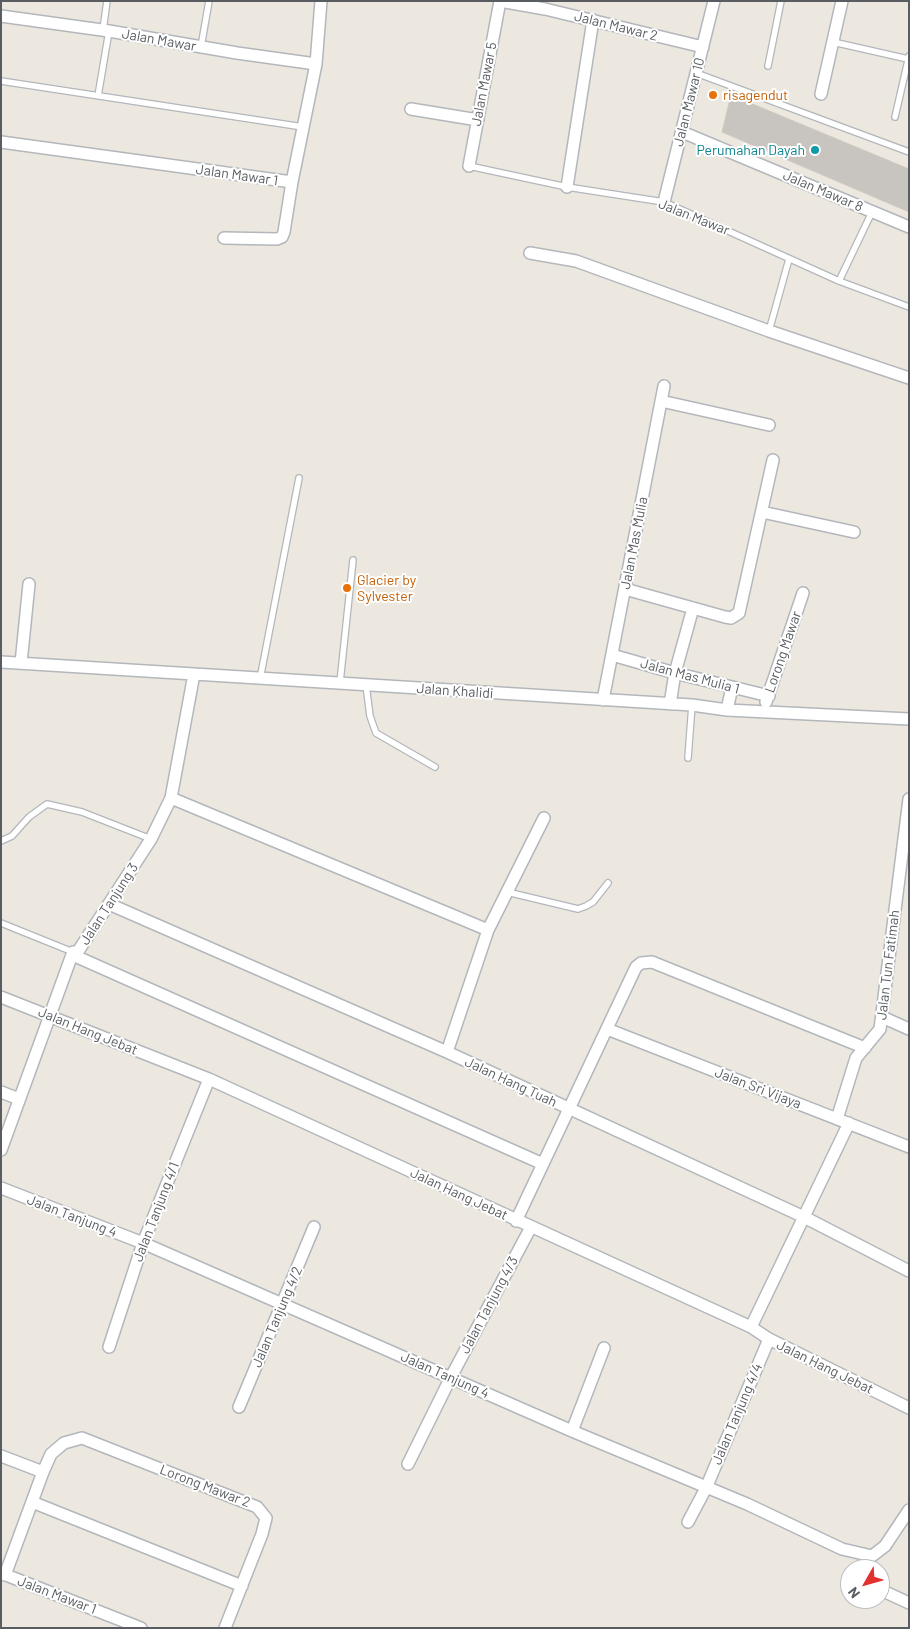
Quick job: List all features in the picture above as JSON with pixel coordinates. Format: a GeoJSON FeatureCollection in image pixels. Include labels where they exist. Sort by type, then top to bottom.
{"type":"FeatureCollection","features":[{"type":"Feature","properties":{"kind":"street","name":"Jalan Mawar 1"},"geometry":{"type":"LineString","coordinates":[[1,142],[292,182],[316,64],[321,1]]}},
{"type":"Feature","properties":{"kind":"street","name":"Jalan Mawar 2"},"geometry":{"type":"LineString","coordinates":[[500,1],[545,9],[703,47]]}},
{"type":"Feature","properties":{"kind":"street","name":"Jalan Mawar 5"},"geometry":{"type":"LineString","coordinates":[[468,166],[500,1]]}},
{"type":"Feature","properties":{"kind":"street","name":"Jalan Mawar 10"},"geometry":{"type":"LineString","coordinates":[[664,202],[714,1]]}},
{"type":"Feature","properties":{"kind":"street"},"geometry":{"type":"LineString","coordinates":[[821,94],[842,1]]}},
{"type":"Feature","properties":{"kind":"street","name":"Jalan Mawar"},"geometry":{"type":"LineString","coordinates":[[1,16],[316,64]]}},
{"type":"Feature","properties":{"kind":"street"},"geometry":{"type":"LineString","coordinates":[[567,187],[593,20]]}},
{"type":"Feature","properties":{"kind":"street"},"geometry":{"type":"LineString","coordinates":[[411,109],[478,120]]}},
{"type":"Feature","properties":{"kind":"street","name":"Jalan Mawar 8"},"geometry":{"type":"LineString","coordinates":[[682,132],[909,227]]}},
{"type":"Feature","properties":{"kind":"street"},"geometry":{"type":"LineString","coordinates":[[224,238],[277,239],[282,237],[292,182]]}},
{"type":"Feature","properties":{"kind":"street"},"geometry":{"type":"LineString","coordinates":[[530,253],[576,261],[769,331],[909,378]]}},
{"type":"Feature","properties":{"kind":"street","name":"Jalan Mas Mulia"},"geometry":{"type":"LineString","coordinates":[[603,700],[664,386]]}},
{"type":"Feature","properties":{"kind":"street"},"geometry":{"type":"LineString","coordinates":[[662,401],[769,426]]}},
{"type":"Feature","properties":{"kind":"street"},"geometry":{"type":"LineString","coordinates":[[625,589],[731,618],[739,613],[773,460]]}},
{"type":"Feature","properties":{"kind":"street"},"geometry":{"type":"LineString","coordinates":[[762,512],[854,532]]}},
{"type":"Feature","properties":{"kind":"street"},"geometry":{"type":"LineString","coordinates":[[21,663],[30,584]]}},
{"type":"Feature","properties":{"kind":"street","name":"Lorong Mawar"},"geometry":{"type":"LineString","coordinates":[[763,711],[804,592]]}},
{"type":"Feature","properties":{"kind":"street"},"geometry":{"type":"LineString","coordinates":[[670,704],[676,673],[694,608]]}},
{"type":"Feature","properties":{"kind":"street","name":"Jalan Mas Mulia 1"},"geometry":{"type":"LineString","coordinates":[[612,655],[769,696]]}},
{"type":"Feature","properties":{"kind":"street","name":"Jalan Khalidi"},"geometry":{"type":"LineString","coordinates":[[1,662],[692,705],[727,710],[909,719]]}},
{"type":"Feature","properties":{"kind":"street","name":"Jalan Tanjung 3"},"geometry":{"type":"LineString","coordinates":[[1,1150],[49,1015],[74,954],[151,839],[172,798],[194,674]]}},
{"type":"Feature","properties":{"kind":"street"},"geometry":{"type":"LineString","coordinates":[[727,710],[732,687]]}},
{"type":"Feature","properties":{"kind":"street"},"geometry":{"type":"LineString","coordinates":[[172,798],[488,930]]}},
{"type":"Feature","properties":{"kind":"street","name":"Jalan Tun Fatimah"},"geometry":{"type":"LineString","coordinates":[[837,1119],[856,1058],[880,1029],[909,799]]}},
{"type":"Feature","properties":{"kind":"street"},"geometry":{"type":"LineString","coordinates":[[447,1052],[488,930],[544,818]]}},
{"type":"Feature","properties":{"kind":"street","name":"Jalan Hang Tuah"},"geometry":{"type":"LineString","coordinates":[[109,904],[447,1052],[804,1217],[909,1271]]}},
{"type":"Feature","properties":{"kind":"street"},"geometry":{"type":"LineString","coordinates":[[74,954],[543,1164]]}},
{"type":"Feature","properties":{"kind":"street"},"geometry":{"type":"LineString","coordinates":[[516,1220],[636,967],[641,963],[652,962],[865,1048]]}},
{"type":"Feature","properties":{"kind":"street","name":"Jalan Hang Jebat"},"geometry":{"type":"LineString","coordinates":[[1,997],[209,1079],[751,1327],[769,1339],[909,1408]]}},
{"type":"Feature","properties":{"kind":"street"},"geometry":{"type":"LineString","coordinates":[[882,1017],[909,1029]]}},
{"type":"Feature","properties":{"kind":"street","name":"Jalan Sri Vijaya"},"geometry":{"type":"LineString","coordinates":[[607,1028],[909,1147]]}},
{"type":"Feature","properties":{"kind":"street","name":"Jalan Tanjung 4/1"},"geometry":{"type":"LineString","coordinates":[[109,1347],[143,1243],[209,1079]]}},
{"type":"Feature","properties":{"kind":"street"},"geometry":{"type":"LineString","coordinates":[[1,1092],[19,1099]]}},
{"type":"Feature","properties":{"kind":"street"},"geometry":{"type":"LineString","coordinates":[[751,1327],[849,1123]]}},
{"type":"Feature","properties":{"kind":"street","name":"Jalan Tanjung 4"},"geometry":{"type":"LineString","coordinates":[[1,1188],[143,1243],[572,1431],[747,1504],[842,1549],[872,1556],[885,1546],[909,1510]]}},
{"type":"Feature","properties":{"kind":"street","name":"Jalan Tanjung 4/2"},"geometry":{"type":"LineString","coordinates":[[239,1407],[314,1227]]}},
{"type":"Feature","properties":{"kind":"street","name":"Jalan Tanjung 4/3"},"geometry":{"type":"LineString","coordinates":[[408,1464],[451,1377],[531,1227]]}},
{"type":"Feature","properties":{"kind":"street","name":"Jalan Tanjung 4/4"},"geometry":{"type":"LineString","coordinates":[[688,1522],[706,1488],[769,1339]]}},
{"type":"Feature","properties":{"kind":"street"},"geometry":{"type":"LineString","coordinates":[[572,1431],[604,1348]]}},
{"type":"Feature","properties":{"kind":"street","name":"Lorong Mawar 2"},"geometry":{"type":"LineString","coordinates":[[3,1574],[43,1472],[52,1454],[64,1443],[82,1438],[257,1506],[266,1518],[262,1534],[225,1628]]}},
{"type":"Feature","properties":{"kind":"street"},"geometry":{"type":"LineString","coordinates":[[1,1456],[43,1472]]}},
{"type":"Feature","properties":{"kind":"street"},"geometry":{"type":"LineString","coordinates":[[32,1502],[242,1586]]}},
{"type":"Feature","properties":{"kind":"street","name":"Jalan Mawar 1"},"geometry":{"type":"LineString","coordinates":[[3,1574],[141,1628]]}},
{"type":"Feature","properties":{"kind":"street"},"geometry":{"type":"LineString","coordinates":[[890,1594],[909,1602]]}},
{"type":"Feature","properties":{"kind":"lane"},"geometry":{"type":"LineString","coordinates":[[98,96],[106,31],[107,1]]}},
{"type":"Feature","properties":{"kind":"lane"},"geometry":{"type":"LineString","coordinates":[[201,47],[209,1]]}},
{"type":"Feature","properties":{"kind":"lane"},"geometry":{"type":"LineString","coordinates":[[768,66],[781,1]]}},
{"type":"Feature","properties":{"kind":"lane"},"geometry":{"type":"LineString","coordinates":[[833,42],[908,58],[895,117]]}},
{"type":"Feature","properties":{"kind":"lane"},"geometry":{"type":"LineString","coordinates":[[696,73],[909,152]]}},
{"type":"Feature","properties":{"kind":"lane"},"geometry":{"type":"LineString","coordinates":[[1,81],[303,127]]}},
{"type":"Feature","properties":{"kind":"lane","name":"Jalan Mawar"},"geometry":{"type":"LineString","coordinates":[[468,166],[567,187],[664,202],[839,281],[909,307]]}},
{"type":"Feature","properties":{"kind":"lane"},"geometry":{"type":"LineString","coordinates":[[839,281],[872,212]]}},
{"type":"Feature","properties":{"kind":"lane"},"geometry":{"type":"LineString","coordinates":[[769,331],[789,258]]}},
{"type":"Feature","properties":{"kind":"lane"},"geometry":{"type":"LineString","coordinates":[[260,678],[300,478]]}},
{"type":"Feature","properties":{"kind":"lane"},"geometry":{"type":"LineString","coordinates":[[340,682],[353,560]]}},
{"type":"Feature","properties":{"kind":"lane"},"geometry":{"type":"LineString","coordinates":[[366,685],[370,716],[376,733],[435,767]]}},
{"type":"Feature","properties":{"kind":"lane"},"geometry":{"type":"LineString","coordinates":[[688,758],[692,705]]}},
{"type":"Feature","properties":{"kind":"lane"},"geometry":{"type":"LineString","coordinates":[[1,841],[12,836],[29,817],[47,804],[82,812],[151,839]]}},
{"type":"Feature","properties":{"kind":"lane"},"geometry":{"type":"LineString","coordinates":[[507,892],[578,909],[593,902],[608,883]]}},
{"type":"Feature","properties":{"kind":"lane"},"geometry":{"type":"LineString","coordinates":[[1,923],[74,954]]}},
{"type":"Feature","properties":{"kind":"building","name":"Perumahan Dayah"},"geometry":{"type":"Polygon","coordinates":[[[731,95],[909,169],[909,212],[722,132],[731,95]]]}},
{"type":"Feature","properties":{"kind":"place","name":"risagendut"},"geometry":{"type":"Point","coordinates":[713,95]}},
{"type":"Feature","properties":{"kind":"place","name":"Perumahan Dayah"},"geometry":{"type":"Point","coordinates":[815,150]}},
{"type":"Feature","properties":{"kind":"place","name":"Glacier by Sylvester"},"geometry":{"type":"Point","coordinates":[347,588]}}]}
